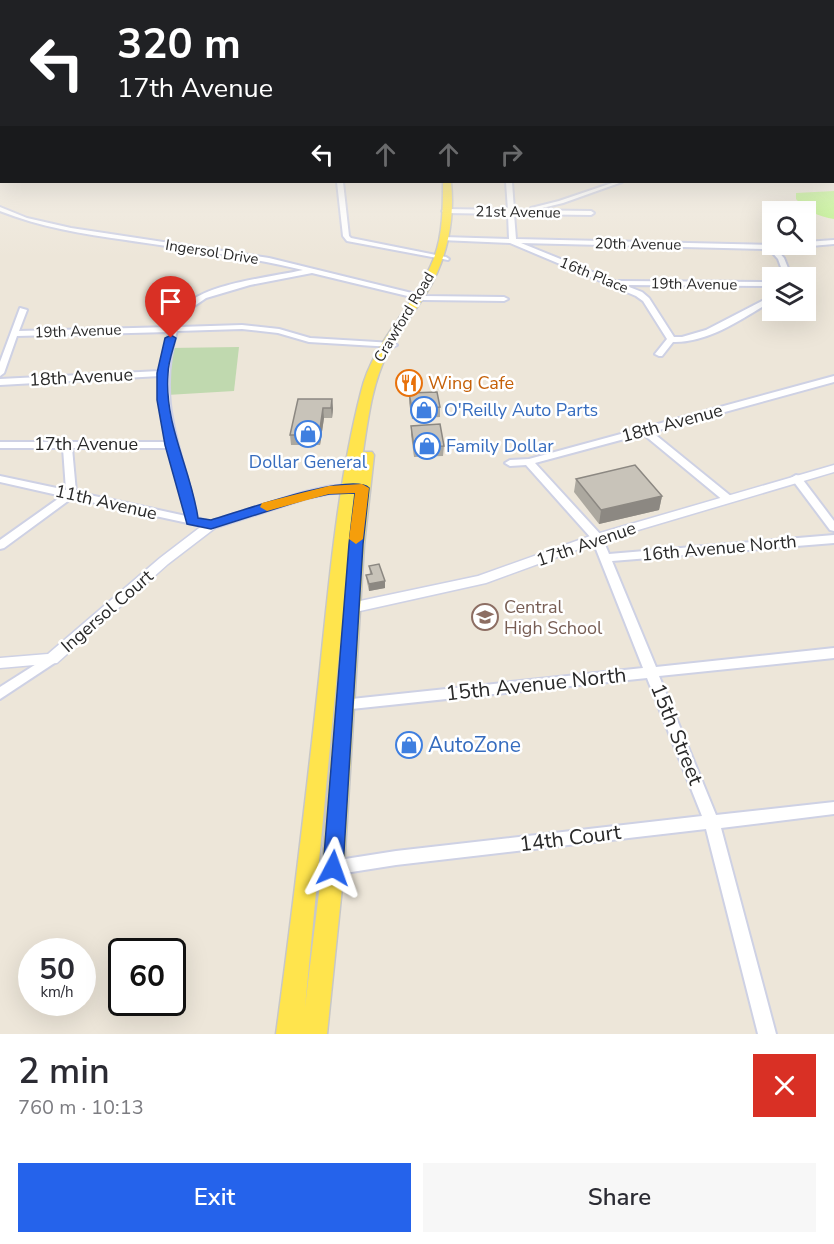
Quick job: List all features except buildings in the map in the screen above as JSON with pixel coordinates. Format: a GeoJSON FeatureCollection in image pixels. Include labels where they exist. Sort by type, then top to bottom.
{"type":"FeatureCollection","features":[{"type":"Feature","properties":{"kind":"main road","name":"Crawford Road"},"geometry":{"type":"LineString","coordinates":[[447,183],[448,211]]}},
{"type":"Feature","properties":{"kind":"main road","name":"Crawford Road"},"geometry":{"type":"LineString","coordinates":[[335,706],[344,605],[356,544],[356,488],[377,383],[389,345],[421,297],[443,258],[453,183]]}},
{"type":"Feature","properties":{"kind":"main road"},"geometry":{"type":"LineString","coordinates":[[314,1034],[333,868],[335,706]]}},
{"type":"Feature","properties":{"kind":"main road"},"geometry":{"type":"LineString","coordinates":[[289,1034],[308,872],[335,706]]}},
{"type":"Feature","properties":{"kind":"street"},"geometry":{"type":"LineString","coordinates":[[340,183],[347,238],[368,246],[443,258]]}},
{"type":"Feature","properties":{"kind":"street"},"geometry":{"type":"LineString","coordinates":[[509,183],[513,242]]}},
{"type":"Feature","properties":{"kind":"street"},"geometry":{"type":"LineString","coordinates":[[511,213],[552,205],[616,183]]}},
{"type":"Feature","properties":{"kind":"street","name":"Ingersol Drive"},"geometry":{"type":"LineString","coordinates":[[0,209],[25,219],[71,230],[269,261],[315,270],[421,297],[504,300]]}},
{"type":"Feature","properties":{"kind":"street","name":"21st Avenue"},"geometry":{"type":"LineString","coordinates":[[448,211],[591,213]]}},
{"type":"Feature","properties":{"kind":"street","name":"20th Avenue"},"geometry":{"type":"LineString","coordinates":[[446,240],[762,247]]}},
{"type":"Feature","properties":{"kind":"street","name":"16th Place"},"geometry":{"type":"LineString","coordinates":[[513,242],[615,283],[643,297],[671,339]]}},
{"type":"Feature","properties":{"kind":"street","name":"20th Avenue"},"geometry":{"type":"LineString","coordinates":[[816,243],[834,242]]}},
{"type":"Feature","properties":{"kind":"street"},"geometry":{"type":"LineString","coordinates":[[192,521],[189,501],[171,445],[162,400],[162,373],[173,328],[192,304],[208,296],[315,270]]}},
{"type":"Feature","properties":{"kind":"street","name":"19th Avenue"},"geometry":{"type":"LineString","coordinates":[[615,283],[762,284]]}},
{"type":"Feature","properties":{"kind":"street"},"geometry":{"type":"LineString","coordinates":[[659,354],[671,339],[680,341],[710,330],[762,303]]}},
{"type":"Feature","properties":{"kind":"street"},"geometry":{"type":"LineString","coordinates":[[0,373],[23,310]]}},
{"type":"Feature","properties":{"kind":"street","name":"19th Avenue"},"geometry":{"type":"LineString","coordinates":[[14,334],[242,327],[279,331],[309,340],[389,345]]}},
{"type":"Feature","properties":{"kind":"street","name":"18th Avenue"},"geometry":{"type":"LineString","coordinates":[[0,382],[162,373]]}},
{"type":"Feature","properties":{"kind":"street","name":"18th Avenue"},"geometry":{"type":"LineString","coordinates":[[510,464],[530,462],[834,380]]}},
{"type":"Feature","properties":{"kind":"street"},"geometry":{"type":"LineString","coordinates":[[644,430],[728,499]]}},
{"type":"Feature","properties":{"kind":"street"},"geometry":{"type":"LineString","coordinates":[[0,545],[71,494],[67,444]]}},
{"type":"Feature","properties":{"kind":"street","name":"17th Avenue"},"geometry":{"type":"LineString","coordinates":[[0,445],[171,445]]}},
{"type":"Feature","properties":{"kind":"street","name":"15th Street"},"geometry":{"type":"LineString","coordinates":[[530,462],[597,538],[712,822],[768,1034]]}},
{"type":"Feature","properties":{"kind":"street","name":"17th Avenue"},"geometry":{"type":"LineString","coordinates":[[344,605],[417,595],[481,580],[597,538],[834,468]]}},
{"type":"Feature","properties":{"kind":"street"},"geometry":{"type":"LineString","coordinates":[[796,478],[834,528]]}},
{"type":"Feature","properties":{"kind":"street","name":"11th Avenue"},"geometry":{"type":"LineString","coordinates":[[0,479],[211,525]]}},
{"type":"Feature","properties":{"kind":"street"},"geometry":{"type":"LineString","coordinates":[[211,525],[303,496],[356,488]]}},
{"type":"Feature","properties":{"kind":"street","name":"Ingersol Court"},"geometry":{"type":"LineString","coordinates":[[0,694],[52,658],[164,561],[211,525]]}},
{"type":"Feature","properties":{"kind":"street","name":"16th Avenue North"},"geometry":{"type":"LineString","coordinates":[[605,558],[834,539]]}},
{"type":"Feature","properties":{"kind":"street","name":"15th Avenue North"},"geometry":{"type":"LineString","coordinates":[[335,706],[834,653]]}},
{"type":"Feature","properties":{"kind":"street"},"geometry":{"type":"LineString","coordinates":[[0,663],[52,658]]}},
{"type":"Feature","properties":{"kind":"street","name":"14th Court"},"geometry":{"type":"LineString","coordinates":[[308,872],[396,858],[834,808]]}},
{"type":"Feature","properties":{"kind":"green space"},"geometry":{"type":"Polygon","coordinates":[[[834,191],[834,219],[816,214],[816,201],[798,201],[796,193],[834,191]]]}},
{"type":"Feature","properties":{"kind":"green space"},"geometry":{"type":"Polygon","coordinates":[[[239,347],[234,391],[167,395],[169,348],[239,347]]]}},
{"type":"Feature","properties":{"kind":"slow traffic"},"geometry":{"type":"LineString","coordinates":[[267,507],[329,490],[362,488],[356,539]]}},
{"type":"Feature","properties":{"kind":"place","name":"Wing Cafe"},"geometry":{"type":"Point","coordinates":[409,383]}},
{"type":"Feature","properties":{"kind":"place","name":"O'Reilly Auto Parts"},"geometry":{"type":"Point","coordinates":[424,410]}},
{"type":"Feature","properties":{"kind":"place","name":"Dollar General"},"geometry":{"type":"Point","coordinates":[308,434]}},
{"type":"Feature","properties":{"kind":"place","name":"Family Dollar"},"geometry":{"type":"Point","coordinates":[427,446]}},
{"type":"Feature","properties":{"kind":"place","name":"Central High School"},"geometry":{"type":"Point","coordinates":[485,617]}},
{"type":"Feature","properties":{"kind":"place","name":"AutoZone"},"geometry":{"type":"Point","coordinates":[409,745]}},
{"type":"Feature","properties":{"kind":"route"},"geometry":{"type":"LineString","coordinates":[[171,338],[162,373],[162,400],[171,445],[189,501],[192,521],[211,525],[303,496],[329,490],[362,488],[348,639],[333,868]]}}]}
